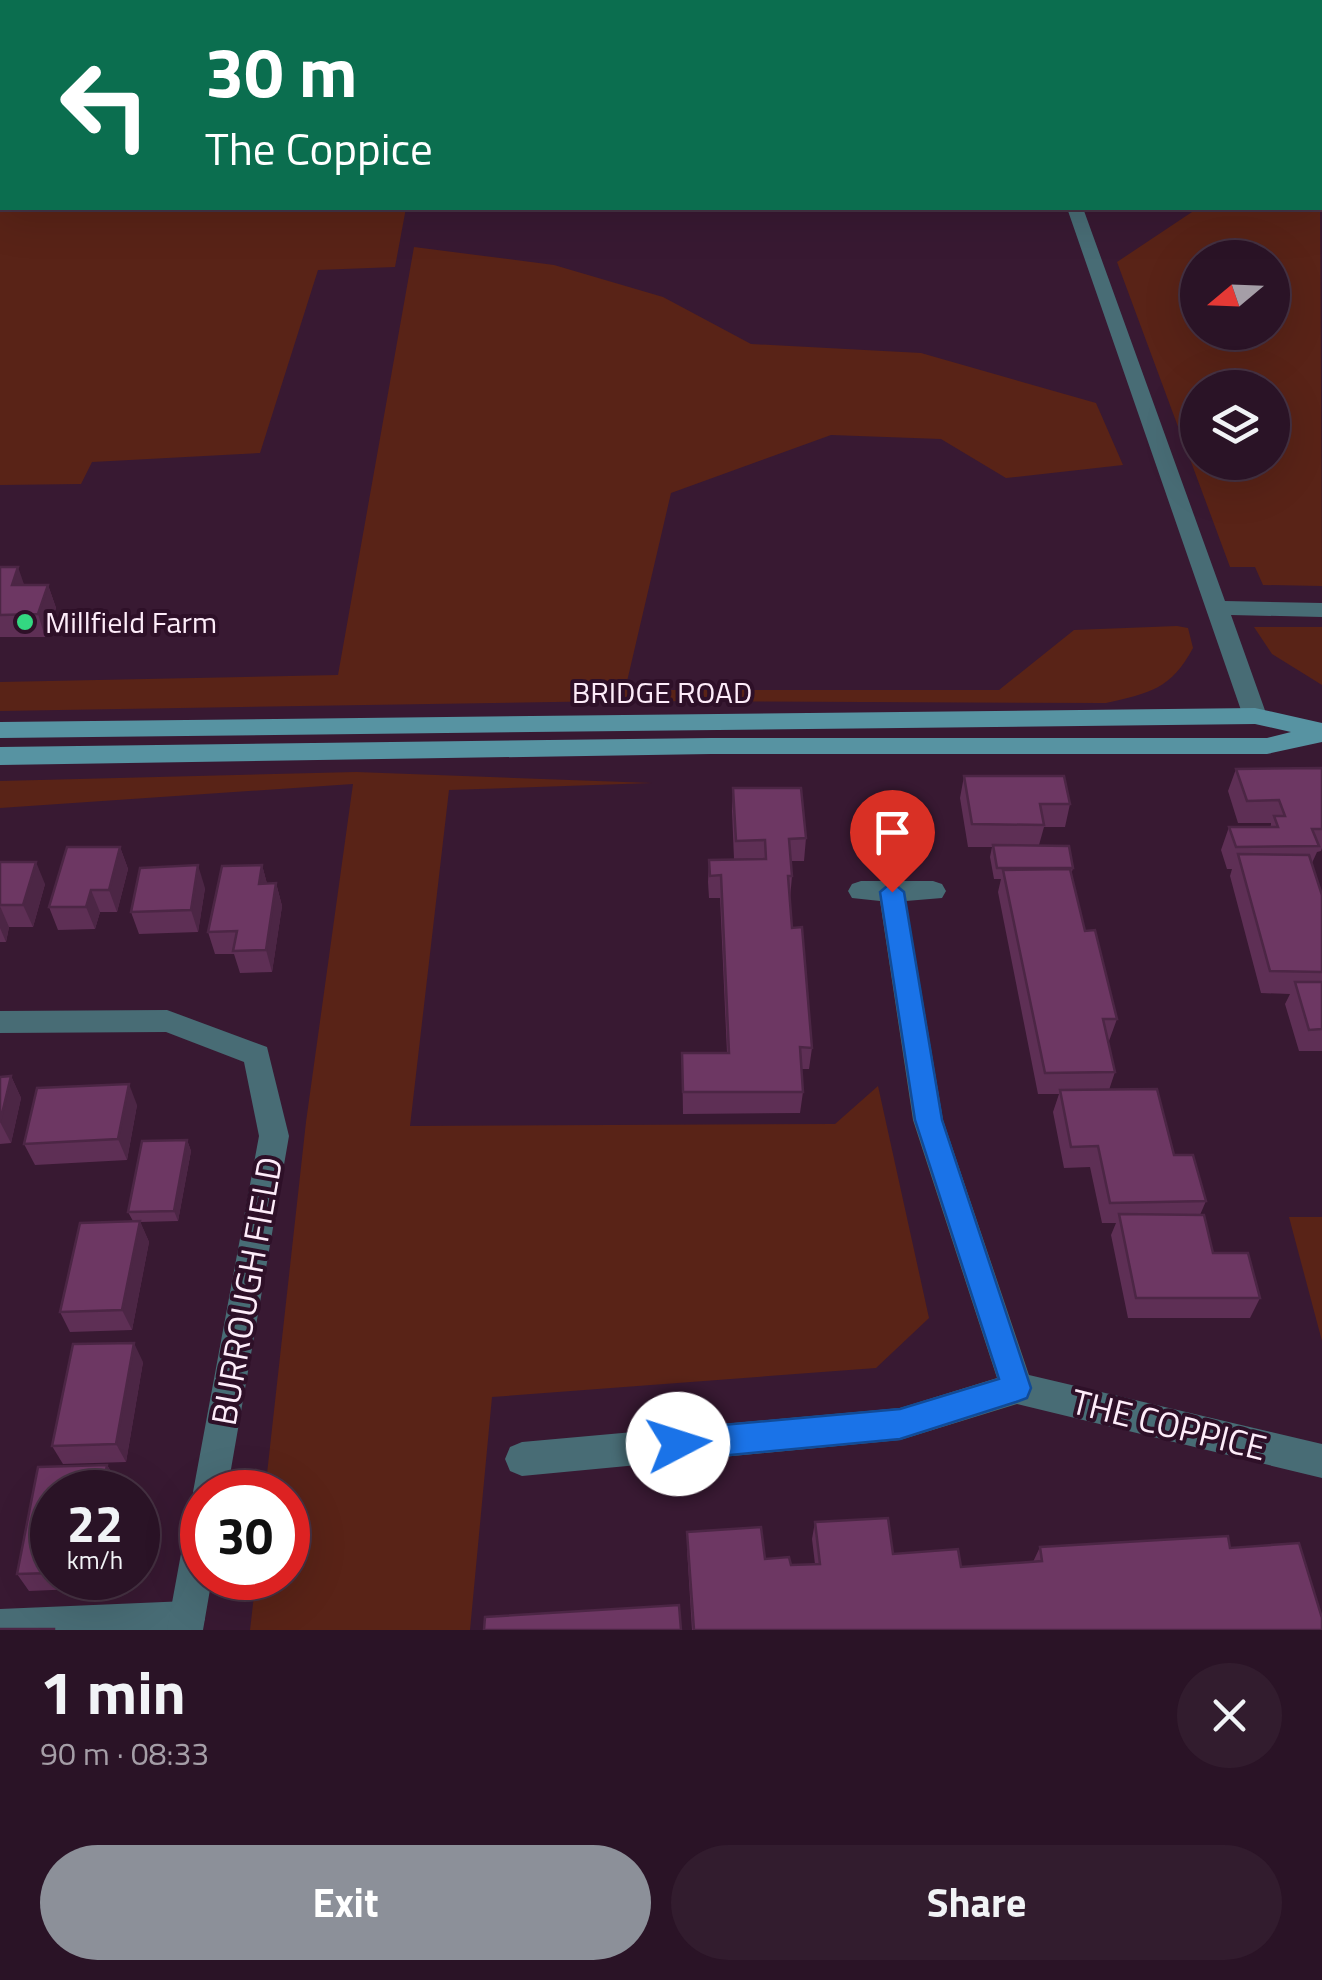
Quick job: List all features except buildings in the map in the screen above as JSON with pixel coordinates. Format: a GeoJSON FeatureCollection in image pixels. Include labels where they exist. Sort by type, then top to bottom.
{"type":"FeatureCollection","features":[{"type":"Feature","properties":{"kind":"main road","name":"BRIDGE ROAD"},"geometry":{"type":"LineString","coordinates":[[0,730],[1255,716],[1322,732]]}},
{"type":"Feature","properties":{"kind":"main road","name":"BRIDGE ROAD"},"geometry":{"type":"LineString","coordinates":[[0,756],[711,746],[1267,746],[1322,732]]}},
{"type":"Feature","properties":{"kind":"street"},"geometry":{"type":"LineString","coordinates":[[1076,210],[1255,716]]}},
{"type":"Feature","properties":{"kind":"street"},"geometry":{"type":"LineString","coordinates":[[1216,608],[1322,610]]}},
{"type":"Feature","properties":{"kind":"street"},"geometry":{"type":"LineString","coordinates":[[861,891],[933,890]]}},
{"type":"Feature","properties":{"kind":"street"},"geometry":{"type":"LineString","coordinates":[[522,1459],[900,1424],[1016,1388],[928,1120],[892,892]]}},
{"type":"Feature","properties":{"kind":"street","name":"BURROUGH FIELD"},"geometry":{"type":"LineString","coordinates":[[0,1022],[167,1021],[257,1054],[274,1136],[214,1470]]}},
{"type":"Feature","properties":{"kind":"street","name":"THE COPPICE"},"geometry":{"type":"LineString","coordinates":[[1016,1388],[1322,1461]]}},
{"type":"Feature","properties":{"kind":"street"},"geometry":{"type":"LineString","coordinates":[[0,1626],[186,1624]]}},
{"type":"Feature","properties":{"kind":"shaded area"},"geometry":{"type":"Polygon","coordinates":[[[0,210],[406,210],[395,267],[318,270],[260,453],[92,462],[81,484],[0,485],[0,210]]]}},
{"type":"Feature","properties":{"kind":"shaded area"},"geometry":{"type":"Polygon","coordinates":[[[1195,210],[1320,210],[1322,586],[1263,585],[1255,567],[1230,567],[1198,480],[1290,480],[1290,370],[1180,370],[1180,432],[1117,262],[1195,210]]]}},
{"type":"Feature","properties":{"kind":"shaded area"},"geometry":{"type":"Polygon","coordinates":[[[414,247],[554,265],[663,297],[751,344],[921,353],[1096,403],[1123,465],[1006,478],[941,439],[831,435],[671,493],[625,690],[999,690],[1074,630],[1177,626],[1188,628],[1193,648],[1185,662],[1158,687],[1106,703],[614,701],[0,711],[0,682],[338,675],[414,247]]]}},
{"type":"Feature","properties":{"kind":"shaded area"},"geometry":{"type":"Polygon","coordinates":[[[1254,627],[1322,627],[1322,685],[1272,654],[1254,627]]]}},
{"type":"Feature","properties":{"kind":"shaded area"},"geometry":{"type":"Polygon","coordinates":[[[356,772],[652,783],[449,790],[410,1126],[835,1124],[878,1086],[929,1318],[876,1368],[492,1397],[470,1630],[250,1630],[253,1600],[310,1600],[310,1470],[267,1470],[306,1122],[353,784],[0,808],[0,781],[356,772]]]}},
{"type":"Feature","properties":{"kind":"shaded area"},"geometry":{"type":"Polygon","coordinates":[[[1289,1217],[1322,1217],[1322,1341],[1289,1217]]]}},
{"type":"Feature","properties":{"kind":"place","name":"Millfield Farm"},"geometry":{"type":"Point","coordinates":[25,622]}},
{"type":"Feature","properties":{"kind":"route"},"geometry":{"type":"LineString","coordinates":[[678,1444],[900,1424],[1016,1388],[928,1120],[892,892]]}}]}
